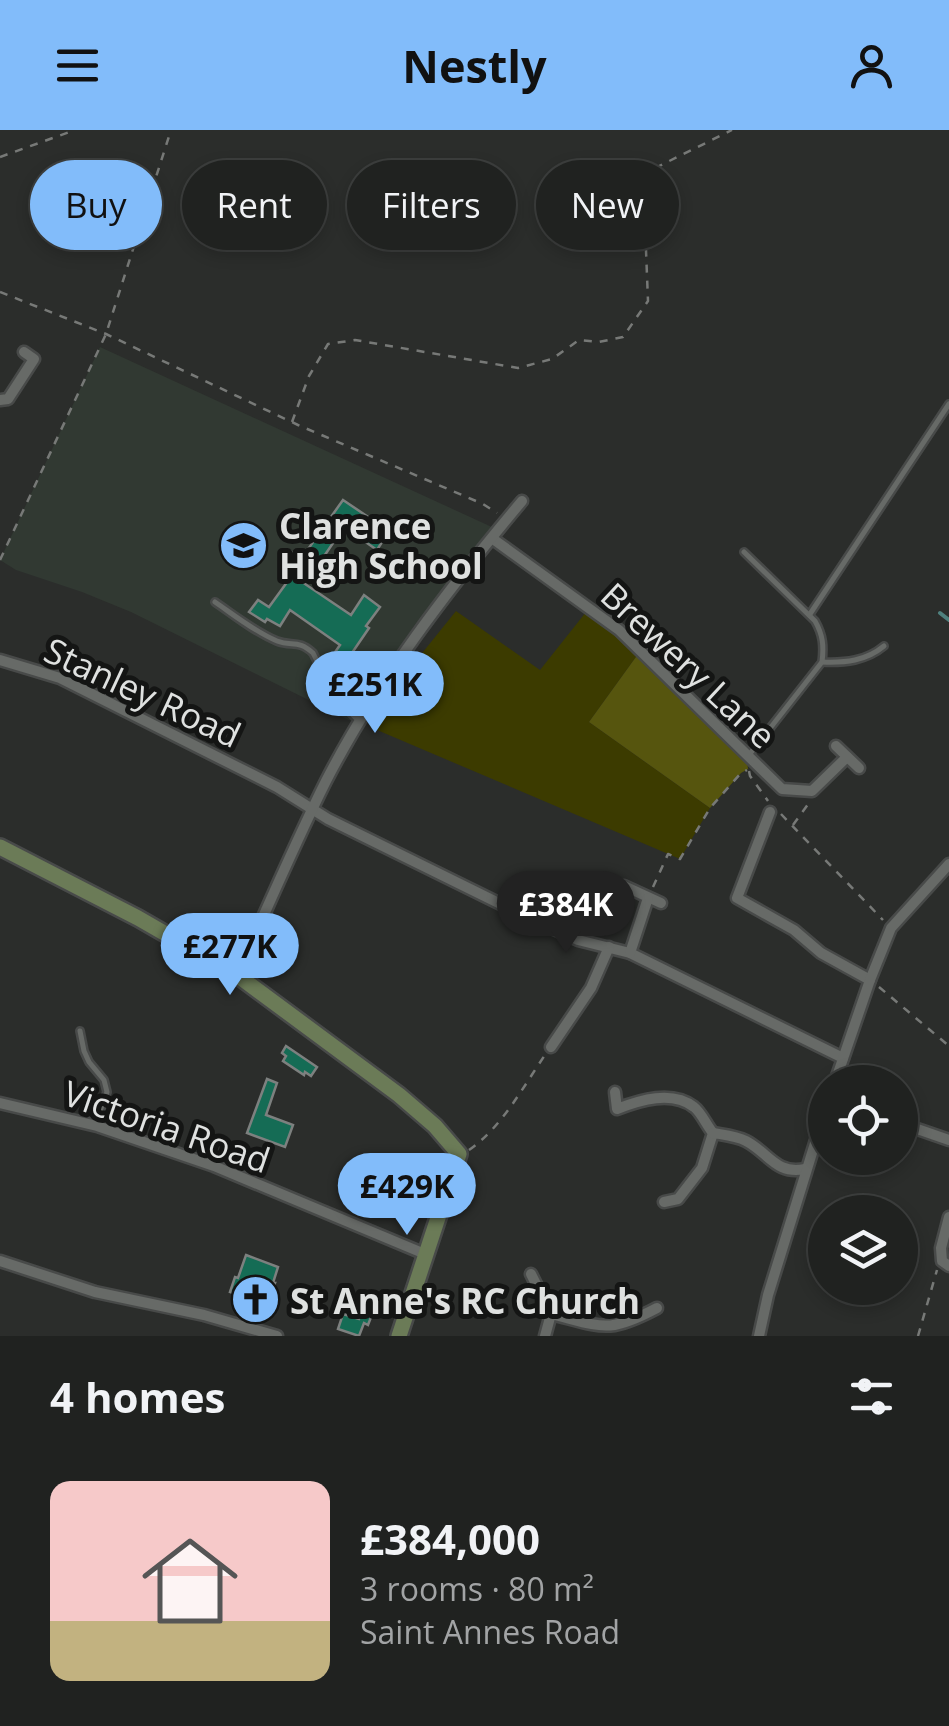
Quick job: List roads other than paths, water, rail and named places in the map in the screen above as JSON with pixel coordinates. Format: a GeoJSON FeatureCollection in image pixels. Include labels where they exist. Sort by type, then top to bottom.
{"type":"FeatureCollection","features":[{"type":"Feature","properties":{"kind":"street"},"geometry":{"type":"LineString","coordinates":[[0,400],[8,399],[34,359],[24,352]]}},
{"type":"Feature","properties":{"kind":"street"},"geometry":{"type":"LineString","coordinates":[[237,975],[313,809],[360,722],[410,644],[522,501]]}},
{"type":"Feature","properties":{"kind":"street","name":"Brewery Lane"},"geometry":{"type":"LineString","coordinates":[[493,539],[619,630],[671,679],[748,764],[782,789],[812,790],[847,757]]}},
{"type":"Feature","properties":{"kind":"street","name":"Stanley Road"},"geometry":{"type":"LineString","coordinates":[[0,660],[60,678],[246,770],[328,819],[529,918],[578,940],[630,953],[843,1058]]}},
{"type":"Feature","properties":{"kind":"street"},"geometry":{"type":"LineString","coordinates":[[836,746],[859,768]]}},
{"type":"Feature","properties":{"kind":"street"},"geometry":{"type":"LineString","coordinates":[[770,812],[737,898],[794,930],[820,954],[870,980]]}},
{"type":"Feature","properties":{"kind":"street"},"geometry":{"type":"LineString","coordinates":[[0,847],[138,918],[237,975],[398,1095],[435,1126],[458,1154],[400,1336]]}},
{"type":"Feature","properties":{"kind":"street"},"geometry":{"type":"LineString","coordinates":[[841,1065],[892,928],[949,864]]}},
{"type":"Feature","properties":{"kind":"street"},"geometry":{"type":"LineString","coordinates":[[624,886],[660,903]]}},
{"type":"Feature","properties":{"kind":"street"},"geometry":{"type":"LineString","coordinates":[[630,953],[648,898]]}},
{"type":"Feature","properties":{"kind":"street"},"geometry":{"type":"LineString","coordinates":[[551,1047],[592,988],[609,947]]}},
{"type":"Feature","properties":{"kind":"street"},"geometry":{"type":"LineString","coordinates":[[615,1092],[617,1109],[640,1100],[670,1098],[694,1107],[712,1133],[742,1139],[782,1168],[805,1169]]}},
{"type":"Feature","properties":{"kind":"street","name":"Victoria Road"},"geometry":{"type":"LineString","coordinates":[[0,1102],[95,1125],[214,1166],[425,1254]]}},
{"type":"Feature","properties":{"kind":"street"},"geometry":{"type":"LineString","coordinates":[[918,1129],[949,1140]]}},
{"type":"Feature","properties":{"kind":"street"},"geometry":{"type":"LineString","coordinates":[[664,1202],[681,1204],[702,1168],[712,1133]]}},
{"type":"Feature","properties":{"kind":"street"},"geometry":{"type":"LineString","coordinates":[[759,1336],[808,1160]]}},
{"type":"Feature","properties":{"kind":"street"},"geometry":{"type":"LineString","coordinates":[[946,1263],[941,1248],[949,1218]]}},
{"type":"Feature","properties":{"kind":"street"},"geometry":{"type":"LineString","coordinates":[[0,1261],[95,1292],[204,1315],[277,1336]]}},
{"type":"Feature","properties":{"kind":"street"},"geometry":{"type":"LineString","coordinates":[[531,1274],[551,1314],[545,1336]]}},
{"type":"Feature","properties":{"kind":"street"},"geometry":{"type":"LineString","coordinates":[[551,1314],[606,1328],[629,1323],[657,1308]]}},
{"type":"Feature","properties":{"kind":"lane"},"geometry":{"type":"LineString","coordinates":[[810,614],[949,404]]}},
{"type":"Feature","properties":{"kind":"lane"},"geometry":{"type":"LineString","coordinates":[[744,552],[810,614],[822,634],[824,648],[822,662],[748,764]]}},
{"type":"Feature","properties":{"kind":"lane"},"geometry":{"type":"LineString","coordinates":[[215,602],[280,643],[294,642],[307,648],[336,700],[360,722]]}},
{"type":"Feature","properties":{"kind":"lane"},"geometry":{"type":"LineString","coordinates":[[822,662],[848,662],[874,654],[884,646]]}},
{"type":"Feature","properties":{"kind":"lane"},"geometry":{"type":"LineString","coordinates":[[80,1031],[88,1062],[107,1092],[95,1125]]}},
{"type":"Feature","properties":{"kind":"waterway"},"geometry":{"type":"LineString","coordinates":[[940,613],[949,620]]}},
{"type":"Feature","properties":{"kind":"place","name":"Clarence High School"},"geometry":{"type":"Point","coordinates":[244,545]}},
{"type":"Feature","properties":{"kind":"place","name":"St Anne's RC Church"},"geometry":{"type":"Point","coordinates":[255,1300]}}]}
